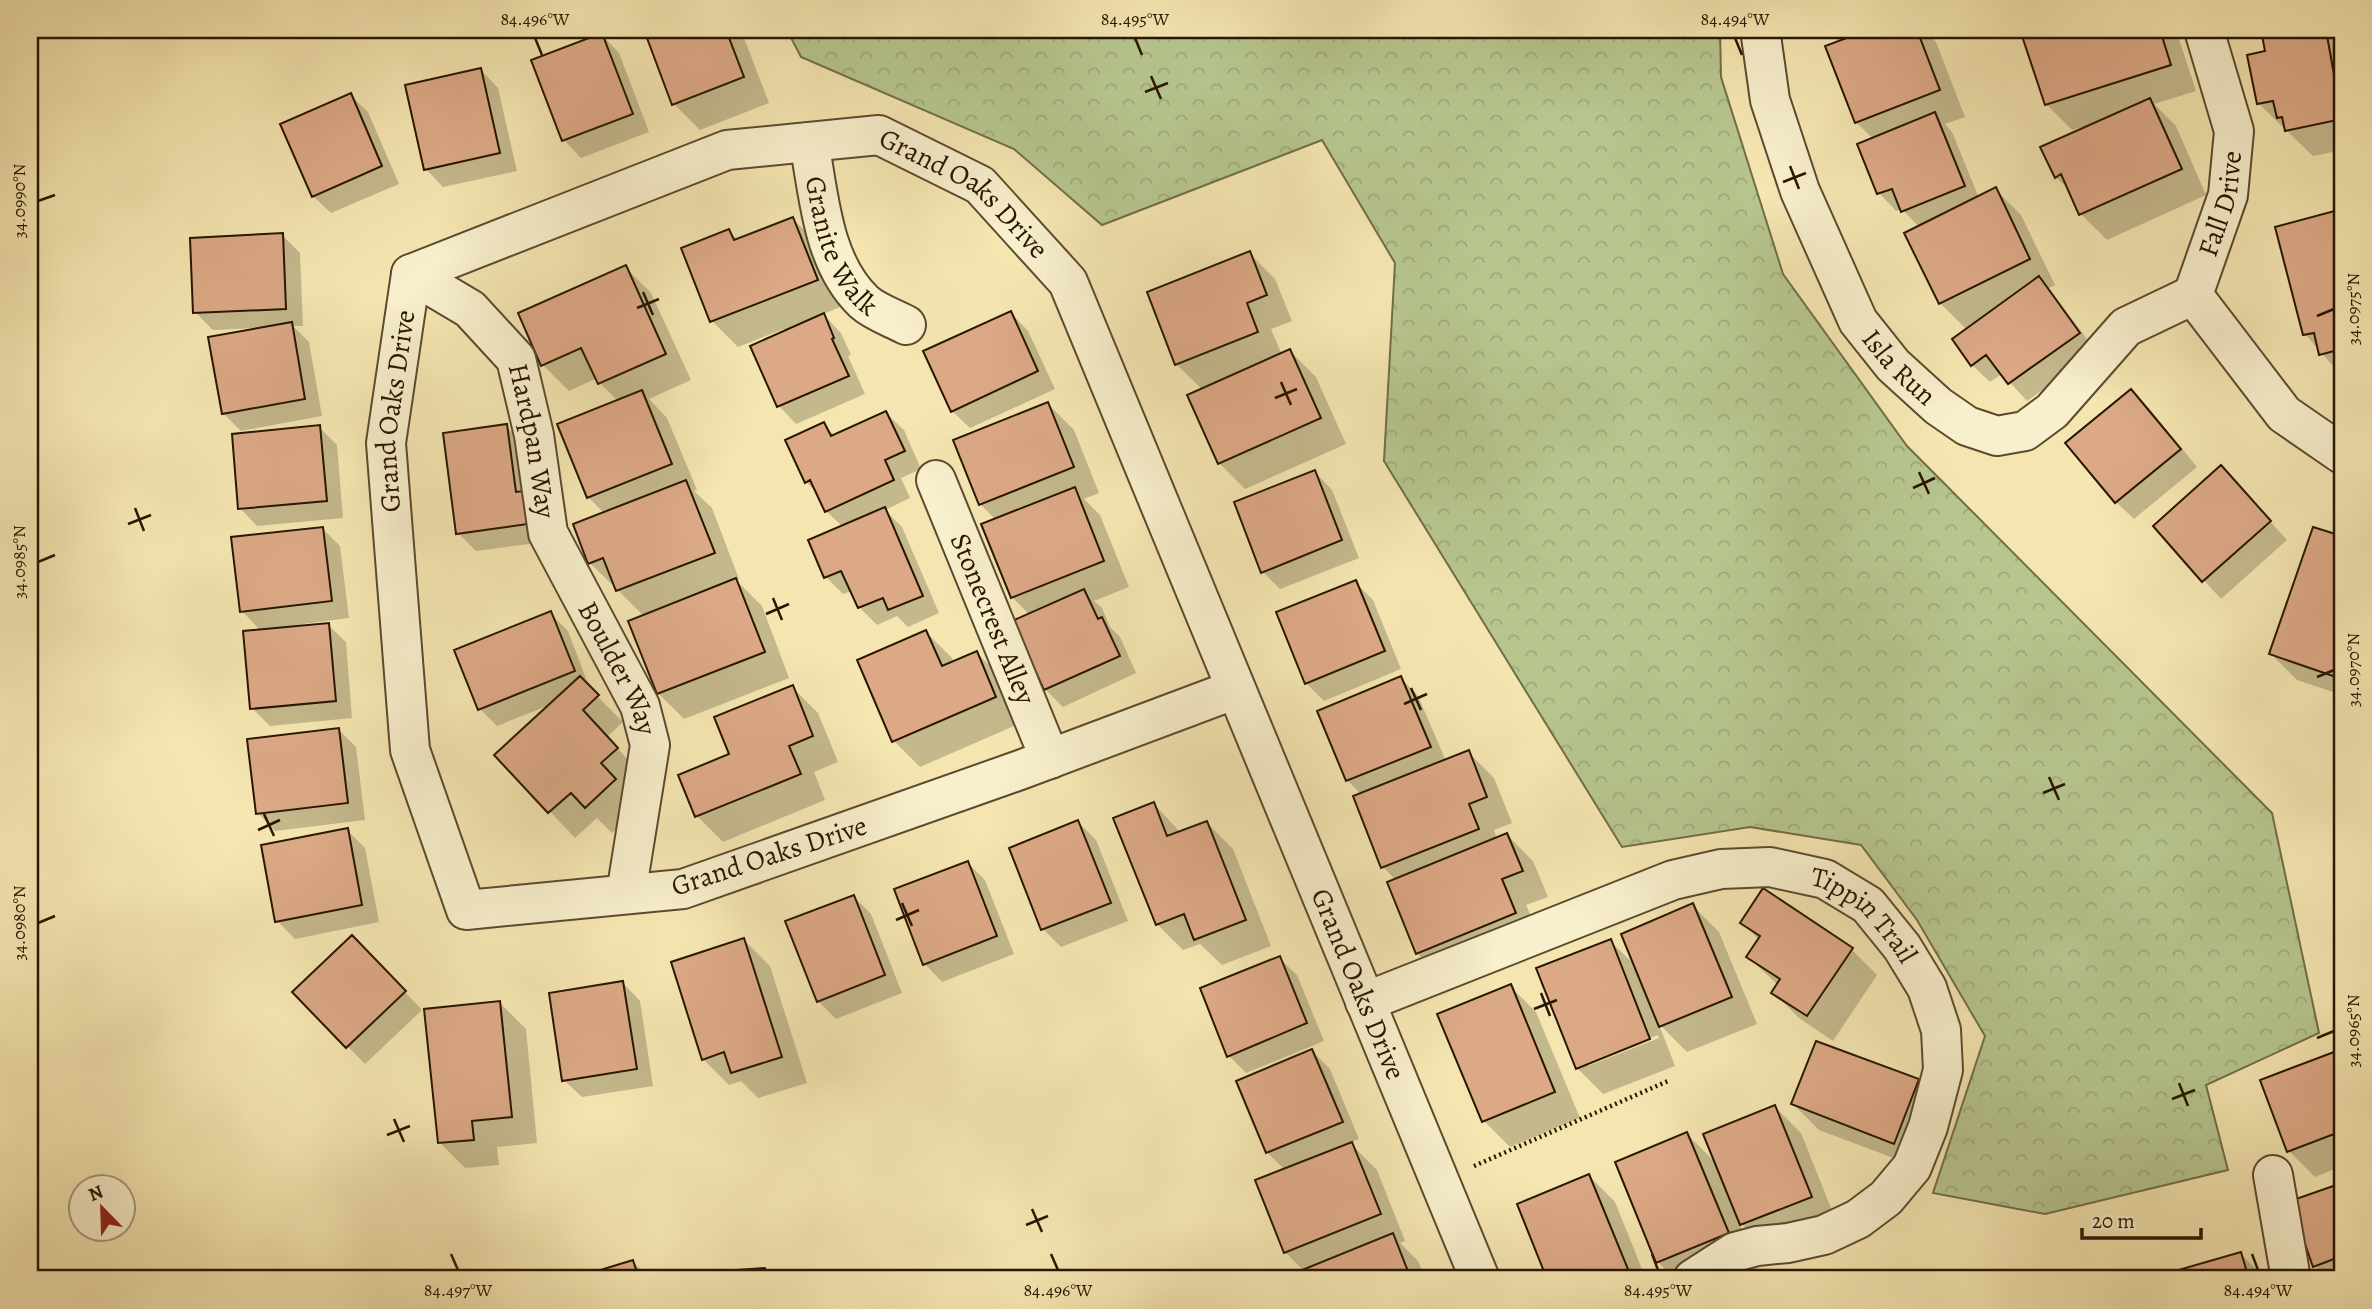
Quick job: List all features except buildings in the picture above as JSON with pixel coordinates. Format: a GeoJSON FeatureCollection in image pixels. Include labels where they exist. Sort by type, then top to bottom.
{"type":"FeatureCollection","features":[{"type":"Feature","properties":{"kind":"street","name":"Isla Run"},"geometry":{"type":"LineString","coordinates":[[1762,30],[1770,100],[1800,191],[1858,321],[1893,365],[1938,406],[1967,426],[1997,436],[2025,432],[2052,411],[2126,327],[2193,295]]}},
{"type":"Feature","properties":{"kind":"street","name":"Fall Drive"},"geometry":{"type":"LineString","coordinates":[[2193,295],[2228,195],[2234,131],[2204,30]]}},
{"type":"Feature","properties":{"kind":"street","name":"Grand Oaks Drive"},"geometry":{"type":"LineString","coordinates":[[1236,689],[1051,759],[683,889],[466,909],[410,750],[386,443],[411,274],[727,150],[879,135],[981,185],[1068,282],[1480,1279]]}},
{"type":"Feature","properties":{"kind":"street","name":"Granite Walk"},"geometry":{"type":"LineString","coordinates":[[809,142],[826,233],[840,272],[865,303],[906,325]]}},
{"type":"Feature","properties":{"kind":"street","name":"Hardpan Way"},"geometry":{"type":"LineString","coordinates":[[411,274],[470,309],[516,359],[534,435],[548,533]]}},
{"type":"Feature","properties":{"kind":"street"},"geometry":{"type":"LineString","coordinates":[[2193,295],[2284,414],[2342,454]]}},
{"type":"Feature","properties":{"kind":"street","name":"Stonecrest Alley"},"geometry":{"type":"LineString","coordinates":[[936,480],[1051,759]]}},
{"type":"Feature","properties":{"kind":"street","name":"Boulder Way"},"geometry":{"type":"LineString","coordinates":[[548,533],[640,706],[650,745],[626,894]]}},
{"type":"Feature","properties":{"kind":"street","name":"Tippin Trail"},"geometry":{"type":"LineString","coordinates":[[1365,1002],[1673,880],[1721,869],[1770,867],[1825,879],[1868,905],[1902,947],[1927,988],[1941,1030],[1943,1070],[1928,1127],[1912,1167],[1885,1198],[1858,1220],[1824,1235],[1735,1252],[1693,1279]]}},
{"type":"Feature","properties":{"kind":"street"},"geometry":{"type":"LineString","coordinates":[[2273,1175],[2291,1279]]}},
{"type":"Feature","properties":{"kind":"path"},"geometry":{"type":"LineString","coordinates":[[1439,1181],[1668,1081]]}},
{"type":"Feature","properties":{"kind":"green space"},"geometry":{"type":"Polygon","coordinates":[[[787,30],[1720,30],[1721,77],[1783,274],[1907,446],[2272,813],[2319,1033],[2206,1085],[2228,1170],[2045,1214],[1933,1193],[1985,1036],[1917,920],[1861,845],[1750,827],[1622,847],[1384,461],[1395,263],[1322,140],[1102,225],[1014,149],[801,57],[787,30]]]}}]}
